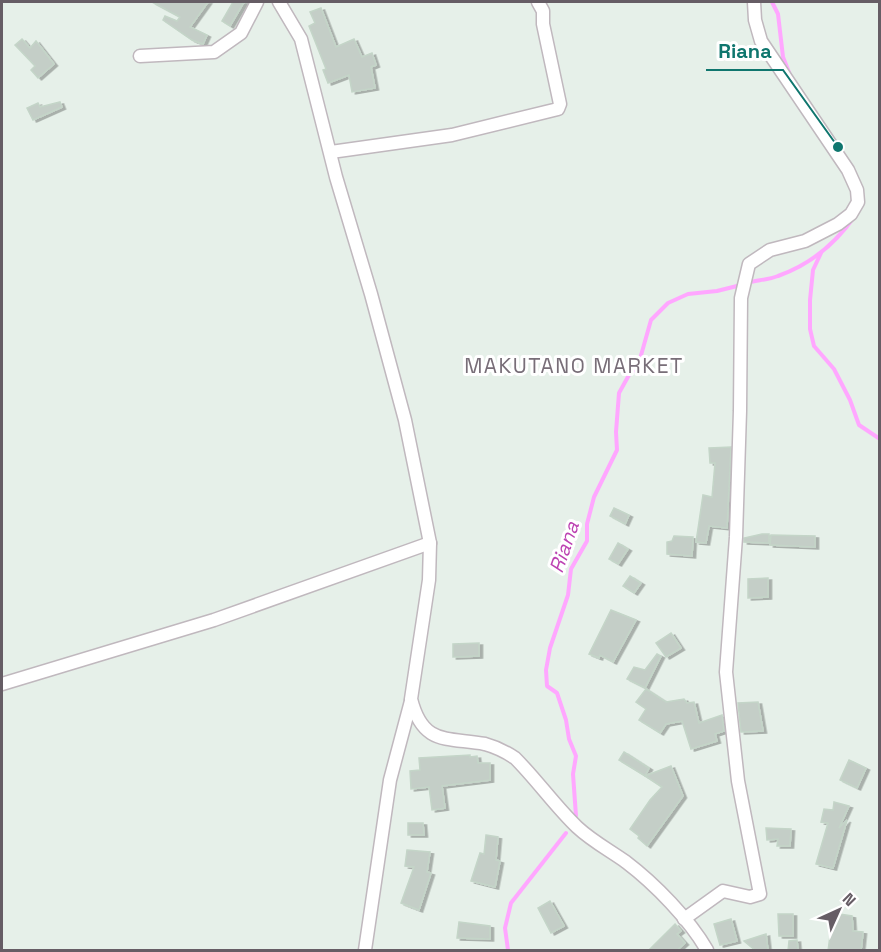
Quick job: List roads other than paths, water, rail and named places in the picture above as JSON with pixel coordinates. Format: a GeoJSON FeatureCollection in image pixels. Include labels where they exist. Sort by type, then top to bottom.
{"type":"FeatureCollection","features":[{"type":"Feature","properties":{"kind":"street"},"geometry":{"type":"LineString","coordinates":[[140,56],[214,52],[241,33],[257,2]]}},
{"type":"Feature","properties":{"kind":"street"},"geometry":{"type":"LineString","coordinates":[[279,2],[301,39],[405,420],[430,543],[429,580],[411,699],[390,780],[365,951]]}},
{"type":"Feature","properties":{"kind":"street"},"geometry":{"type":"LineString","coordinates":[[331,152],[452,135],[558,109],[560,104],[543,24],[543,11],[538,2]]}},
{"type":"Feature","properties":{"kind":"street"},"geometry":{"type":"LineString","coordinates":[[684,919],[723,891],[750,897],[760,894],[738,781],[726,672],[737,525],[741,298],[748,264],[770,250],[806,241],[838,224],[851,214],[858,202],[857,190],[848,170],[761,41],[755,20],[754,2]]}},
{"type":"Feature","properties":{"kind":"street"},"geometry":{"type":"LineString","coordinates":[[2,684],[214,620],[430,543]]}},
{"type":"Feature","properties":{"kind":"street"},"geometry":{"type":"LineString","coordinates":[[411,699],[415,716],[423,727],[434,735],[447,740],[486,745],[502,750],[515,758],[578,828],[627,863],[684,919],[707,951]]}},
{"type":"Feature","properties":{"kind":"waterway","name":"Riana"},"geometry":{"type":"LineString","coordinates":[[772,2],[778,14],[783,57],[790,75]]}},
{"type":"Feature","properties":{"kind":"waterway","name":"Riana"},"geometry":{"type":"LineString","coordinates":[[746,283],[778,276],[811,260],[830,245],[854,217]]}},
{"type":"Feature","properties":{"kind":"waterway"},"geometry":{"type":"LineString","coordinates":[[821,253],[813,270],[810,300],[810,329],[814,346],[834,369],[850,400],[859,425],[880,439]]}},
{"type":"Feature","properties":{"kind":"waterway","name":"Riana"},"geometry":{"type":"LineString","coordinates":[[576,816],[573,774],[576,756],[557,693],[547,686],[546,670],[550,648],[568,595],[571,569],[587,541],[587,524],[594,497],[617,450],[619,393],[629,375],[638,366],[651,320],[668,303],[688,294],[717,291],[741,285]]}},
{"type":"Feature","properties":{"kind":"waterway","name":"Riana"},"geometry":{"type":"LineString","coordinates":[[508,950],[505,928],[511,903],[566,833]]}},
{"type":"Feature","properties":{"kind":"place","name":"Riana"},"geometry":{"type":"Point","coordinates":[838,147]}},
{"type":"Feature","properties":{"kind":"district","name":"MAKUTANO MARKET"},"geometry":{"type":"Point","coordinates":[574,365]}}]}
